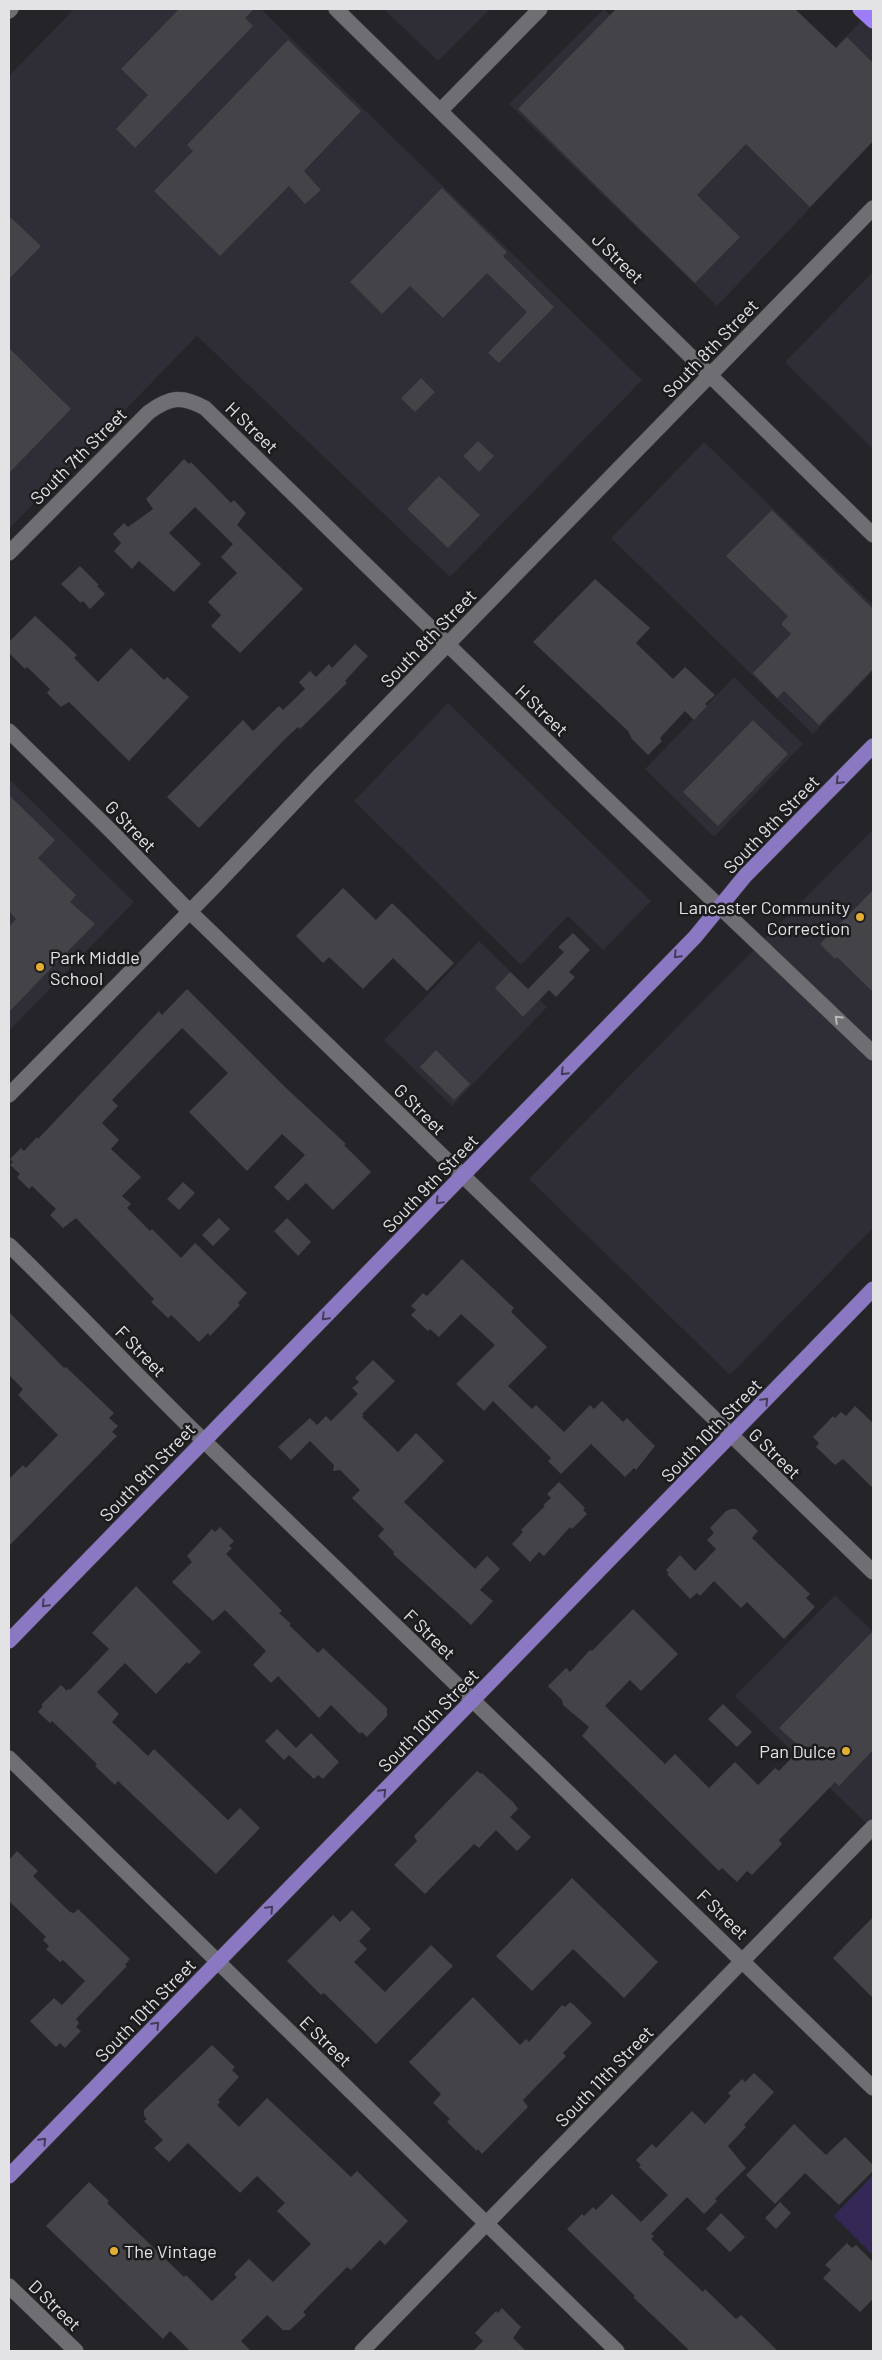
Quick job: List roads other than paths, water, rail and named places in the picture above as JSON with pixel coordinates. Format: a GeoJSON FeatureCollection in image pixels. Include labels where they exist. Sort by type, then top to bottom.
{"type":"FeatureCollection","features":[{"type":"Feature","properties":{"kind":"highway"},"geometry":{"type":"LineString","coordinates":[[860,9],[873,21]]}},
{"type":"Feature","properties":{"kind":"main road","name":"South 9th Street"},"geometry":{"type":"LineString","coordinates":[[9,1641],[695,937],[745,876],[873,746]]}},
{"type":"Feature","properties":{"kind":"main road","name":"South 10th Street"},"geometry":{"type":"LineString","coordinates":[[9,2176],[873,1289]]}},
{"type":"Feature","properties":{"kind":"street","name":"J Street"},"geometry":{"type":"LineString","coordinates":[[336,9],[873,534]]}},
{"type":"Feature","properties":{"kind":"street"},"geometry":{"type":"LineString","coordinates":[[440,111],[540,9]]}},
{"type":"Feature","properties":{"kind":"street","name":"South 8th Street"},"geometry":{"type":"LineString","coordinates":[[9,1094],[873,208]]}},
{"type":"Feature","properties":{"kind":"street","name":"H Street"},"geometry":{"type":"LineString","coordinates":[[182,398],[192,400],[204,408],[591,784],[873,1053]]}},
{"type":"Feature","properties":{"kind":"street","name":"South 7th Street"},"geometry":{"type":"LineString","coordinates":[[9,553],[149,412],[159,405],[182,398]]}},
{"type":"Feature","properties":{"kind":"street","name":"G Street"},"geometry":{"type":"LineString","coordinates":[[9,731],[189,911],[873,1572]]}},
{"type":"Feature","properties":{"kind":"street","name":"F Street"},"geometry":{"type":"LineString","coordinates":[[9,1245],[204,1441],[472,1702],[596,1817],[873,2088]]}},
{"type":"Feature","properties":{"kind":"street","name":"E Street"},"geometry":{"type":"LineString","coordinates":[[9,1758],[617,2351]]}},
{"type":"Feature","properties":{"kind":"street","name":"South 11th Street"},"geometry":{"type":"LineString","coordinates":[[362,2351],[873,1827]]}},
{"type":"Feature","properties":{"kind":"street","name":"D Street"},"geometry":{"type":"LineString","coordinates":[[9,2286],[76,2351]]}},
{"type":"Feature","properties":{"kind":"place","name":"Lancaster Community Correction"},"geometry":{"type":"Point","coordinates":[860,917]}},
{"type":"Feature","properties":{"kind":"place","name":"Park Middle School"},"geometry":{"type":"Point","coordinates":[40,967]}},
{"type":"Feature","properties":{"kind":"place","name":"Pan Dulce"},"geometry":{"type":"Point","coordinates":[846,1751]}},
{"type":"Feature","properties":{"kind":"place","name":"The Vintage"},"geometry":{"type":"Point","coordinates":[114,2251]}}]}
